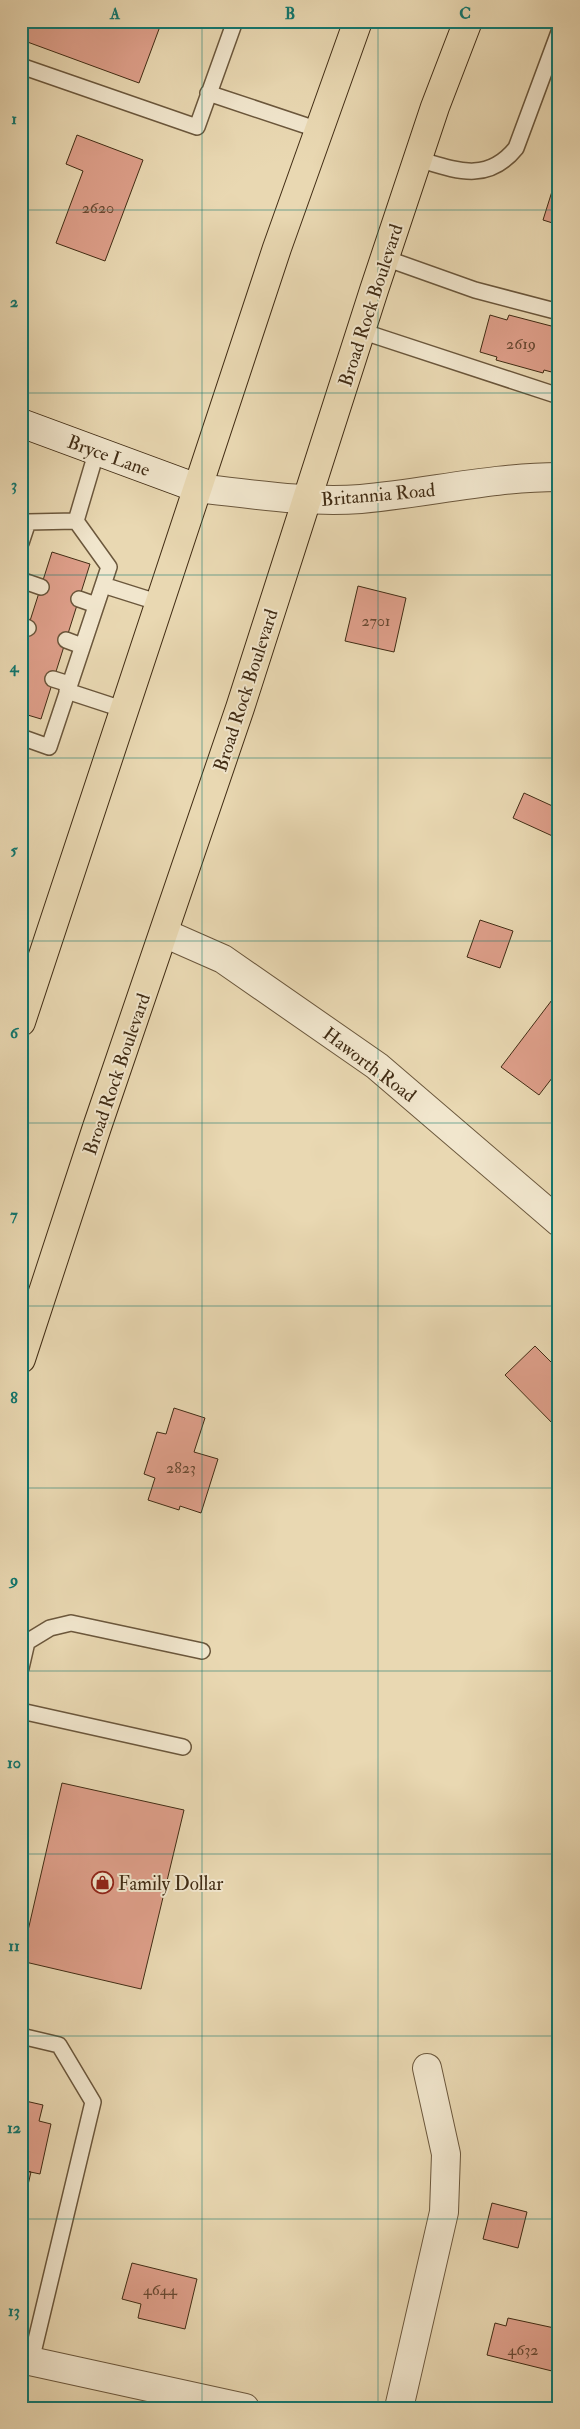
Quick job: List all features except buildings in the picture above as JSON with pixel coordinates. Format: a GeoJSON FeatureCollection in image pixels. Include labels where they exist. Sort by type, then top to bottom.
{"type":"FeatureCollection","features":[{"type":"Feature","properties":{"kind":"main road"},"geometry":{"type":"LineString","coordinates":[[21,1022],[318,130],[358,21]]}},
{"type":"Feature","properties":{"kind":"main road","name":"Broad Rock Boulevard"},"geometry":{"type":"LineString","coordinates":[[21,1359],[97,1127],[240,708],[418,159],[468,21]]}},
{"type":"Feature","properties":{"kind":"street","name":"Bryce Lane"},"geometry":{"type":"LineString","coordinates":[[21,423],[198,488]]}},
{"type":"Feature","properties":{"kind":"street","name":"Britannia Road"},"geometry":{"type":"LineString","coordinates":[[198,488],[307,499],[360,499],[526,477],[559,477]]}},
{"type":"Feature","properties":{"kind":"street","name":"Haworth Road"},"geometry":{"type":"LineString","coordinates":[[164,932],[223,958],[377,1066],[559,1222]]}},
{"type":"Feature","properties":{"kind":"street"},"geometry":{"type":"LineString","coordinates":[[399,2408],[444,2212],[446,2154],[427,2068]]}},
{"type":"Feature","properties":{"kind":"street"},"geometry":{"type":"LineString","coordinates":[[26,2360],[245,2408]]}},
{"type":"Feature","properties":{"kind":"lane"},"geometry":{"type":"LineString","coordinates":[[21,66],[197,127],[235,21]]}},
{"type":"Feature","properties":{"kind":"lane"},"geometry":{"type":"LineString","coordinates":[[418,159],[456,171],[475,172],[493,168],[506,160],[516,148],[559,32]]}},
{"type":"Feature","properties":{"kind":"lane"},"geometry":{"type":"LineString","coordinates":[[208,93],[318,130]]}},
{"type":"Feature","properties":{"kind":"lane"},"geometry":{"type":"LineString","coordinates":[[385,258],[474,290],[559,312]]}},
{"type":"Feature","properties":{"kind":"lane"},"geometry":{"type":"LineString","coordinates":[[361,331],[559,396]]}},
{"type":"Feature","properties":{"kind":"lane"},"geometry":{"type":"LineString","coordinates":[[76,521],[97,450]]}},
{"type":"Feature","properties":{"kind":"lane"},"geometry":{"type":"LineString","coordinates":[[21,543],[28,522],[76,521]]}},
{"type":"Feature","properties":{"kind":"lane"},"geometry":{"type":"LineString","coordinates":[[21,737],[49,747],[109,567],[76,521]]}},
{"type":"Feature","properties":{"kind":"lane"},"geometry":{"type":"LineString","coordinates":[[21,580],[41,587]]}},
{"type":"Feature","properties":{"kind":"lane"},"geometry":{"type":"LineString","coordinates":[[103,585],[160,603]]}},
{"type":"Feature","properties":{"kind":"lane"},"geometry":{"type":"LineString","coordinates":[[79,599],[96,604]]}},
{"type":"Feature","properties":{"kind":"lane"},"geometry":{"type":"LineString","coordinates":[[66,640],[82,646]]}},
{"type":"Feature","properties":{"kind":"lane"},"geometry":{"type":"LineString","coordinates":[[53,679],[125,710]]}},
{"type":"Feature","properties":{"kind":"lane"},"geometry":{"type":"LineString","coordinates":[[21,1668],[24,1641],[50,1628],[71,1623],[202,1651]]}},
{"type":"Feature","properties":{"kind":"lane"},"geometry":{"type":"LineString","coordinates":[[21,1711],[183,1748]]}},
{"type":"Feature","properties":{"kind":"lane"},"geometry":{"type":"LineString","coordinates":[[21,2036],[59,2045],[93,2102],[26,2360]]}},
{"type":"Feature","properties":{"kind":"place","name":"Family Dollar"},"geometry":{"type":"Point","coordinates":[102,1883]}}]}
